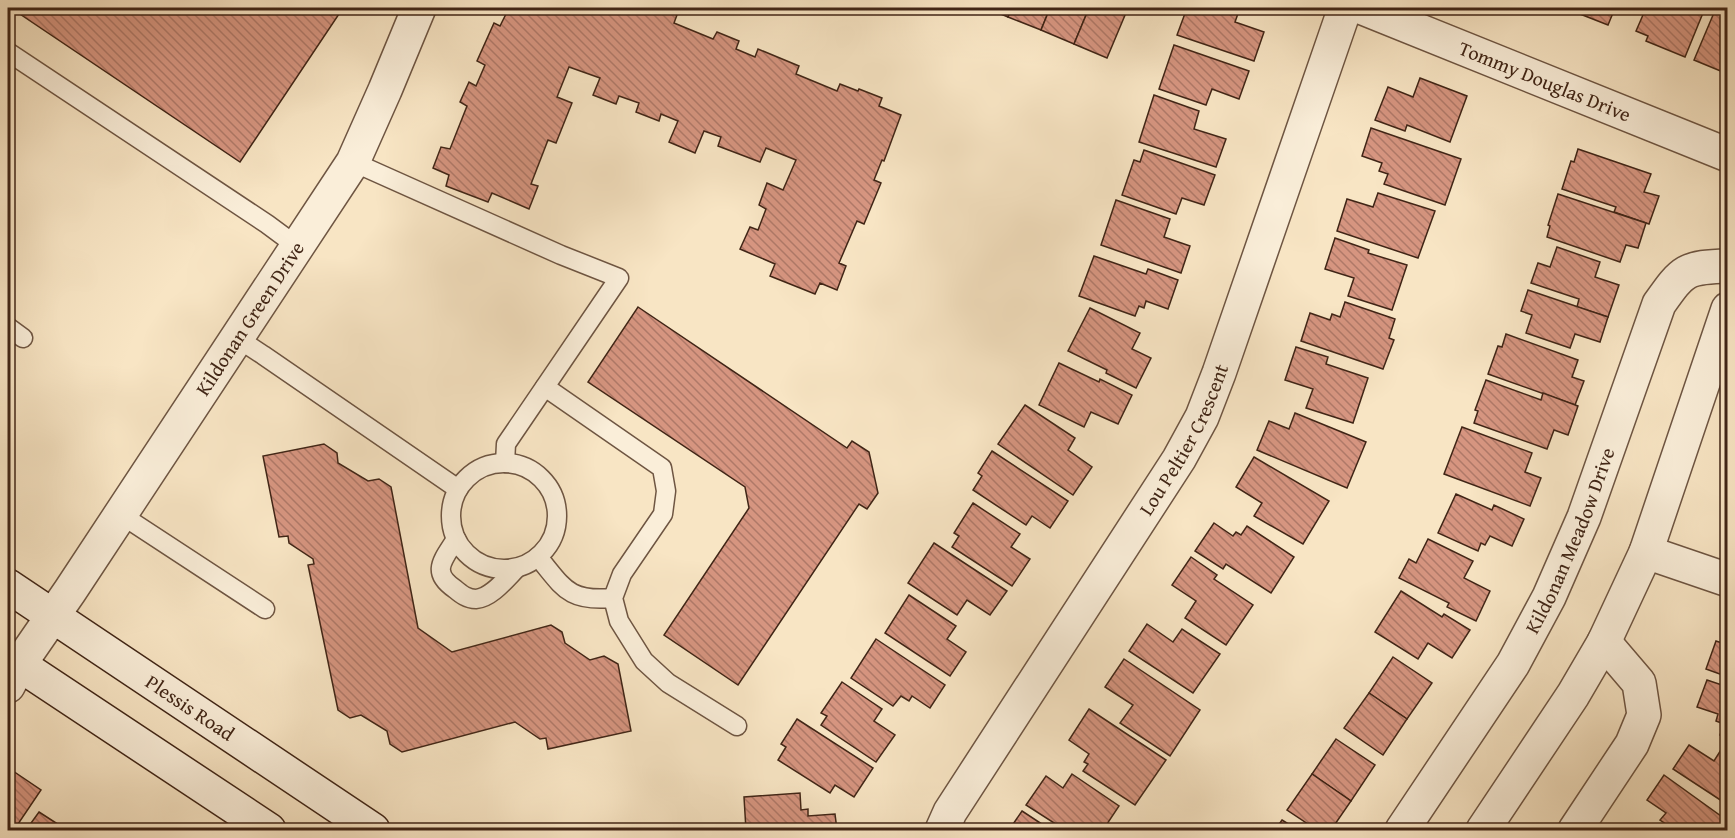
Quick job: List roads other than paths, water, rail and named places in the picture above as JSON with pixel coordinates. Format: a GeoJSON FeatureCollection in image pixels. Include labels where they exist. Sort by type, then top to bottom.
{"type":"FeatureCollection","features":[{"type":"Feature","properties":{"kind":"street","name":"Kildonan Green Drive"},"geometry":{"type":"LineString","coordinates":[[12,669],[52,616],[353,162],[386,90],[419,8]]}},
{"type":"Feature","properties":{"kind":"street","name":"Lou Peltier Crescent"},"geometry":{"type":"LineString","coordinates":[[942,831],[950,812],[1179,459],[1202,417],[1345,8]]}},
{"type":"Feature","properties":{"kind":"street","name":"Tommy Douglas Drive"},"geometry":{"type":"LineString","coordinates":[[1363,8],[1728,155]]}},
{"type":"Feature","properties":{"kind":"street","name":"Kildonan Meadow Drive"},"geometry":{"type":"LineString","coordinates":[[1402,831],[1513,664],[1549,597],[1584,517],[1659,304],[1677,278],[1695,268],[1728,266]]}},
{"type":"Feature","properties":{"kind":"street"},"geometry":{"type":"LineString","coordinates":[[1483,831],[1573,696],[1604,642],[1646,552],[1728,309]]}},
{"type":"Feature","properties":{"kind":"street"},"geometry":{"type":"LineString","coordinates":[[1646,552],[1728,580]]}},
{"type":"Feature","properties":{"kind":"street","name":"Plessis Road"},"geometry":{"type":"LineString","coordinates":[[8,586],[373,831]]}},
{"type":"Feature","properties":{"kind":"street"},"geometry":{"type":"LineString","coordinates":[[1575,831],[1632,744],[1644,715],[1639,683],[1604,642]]}},
{"type":"Feature","properties":{"kind":"street"},"geometry":{"type":"LineString","coordinates":[[12,669],[269,831]]}},
{"type":"Feature","properties":{"kind":"lane"},"geometry":{"type":"LineString","coordinates":[[8,52],[298,247]]}},
{"type":"Feature","properties":{"kind":"lane"},"geometry":{"type":"LineString","coordinates":[[353,162],[561,255],[619,278],[506,444],[505,463]]}},
{"type":"Feature","properties":{"kind":"lane"},"geometry":{"type":"LineString","coordinates":[[8,327],[23,338]]}},
{"type":"Feature","properties":{"kind":"lane"},"geometry":{"type":"LineString","coordinates":[[237,338],[458,489]]}},
{"type":"Feature","properties":{"kind":"lane"},"geometry":{"type":"LineString","coordinates":[[545,387],[662,468],[666,491],[663,514],[622,574],[613,598],[619,621],[644,661],[668,683],[737,726]]}},
{"type":"Feature","properties":{"kind":"lane"},"geometry":{"type":"LineString","coordinates":[[456,539],[442,562],[440,573],[445,582],[466,597],[477,599],[492,592],[516,569],[538,557],[556,533],[558,515],[555,497],[546,482],[533,471],[518,464],[505,463],[484,467],[469,476],[458,489],[452,505],[451,522],[456,539],[466,554],[480,564],[498,570],[516,569]]}},
{"type":"Feature","properties":{"kind":"lane"},"geometry":{"type":"LineString","coordinates":[[120,514],[266,609]]}},
{"type":"Feature","properties":{"kind":"lane"},"geometry":{"type":"LineString","coordinates":[[538,557],[561,584],[576,596],[594,600],[613,598]]}}]}
